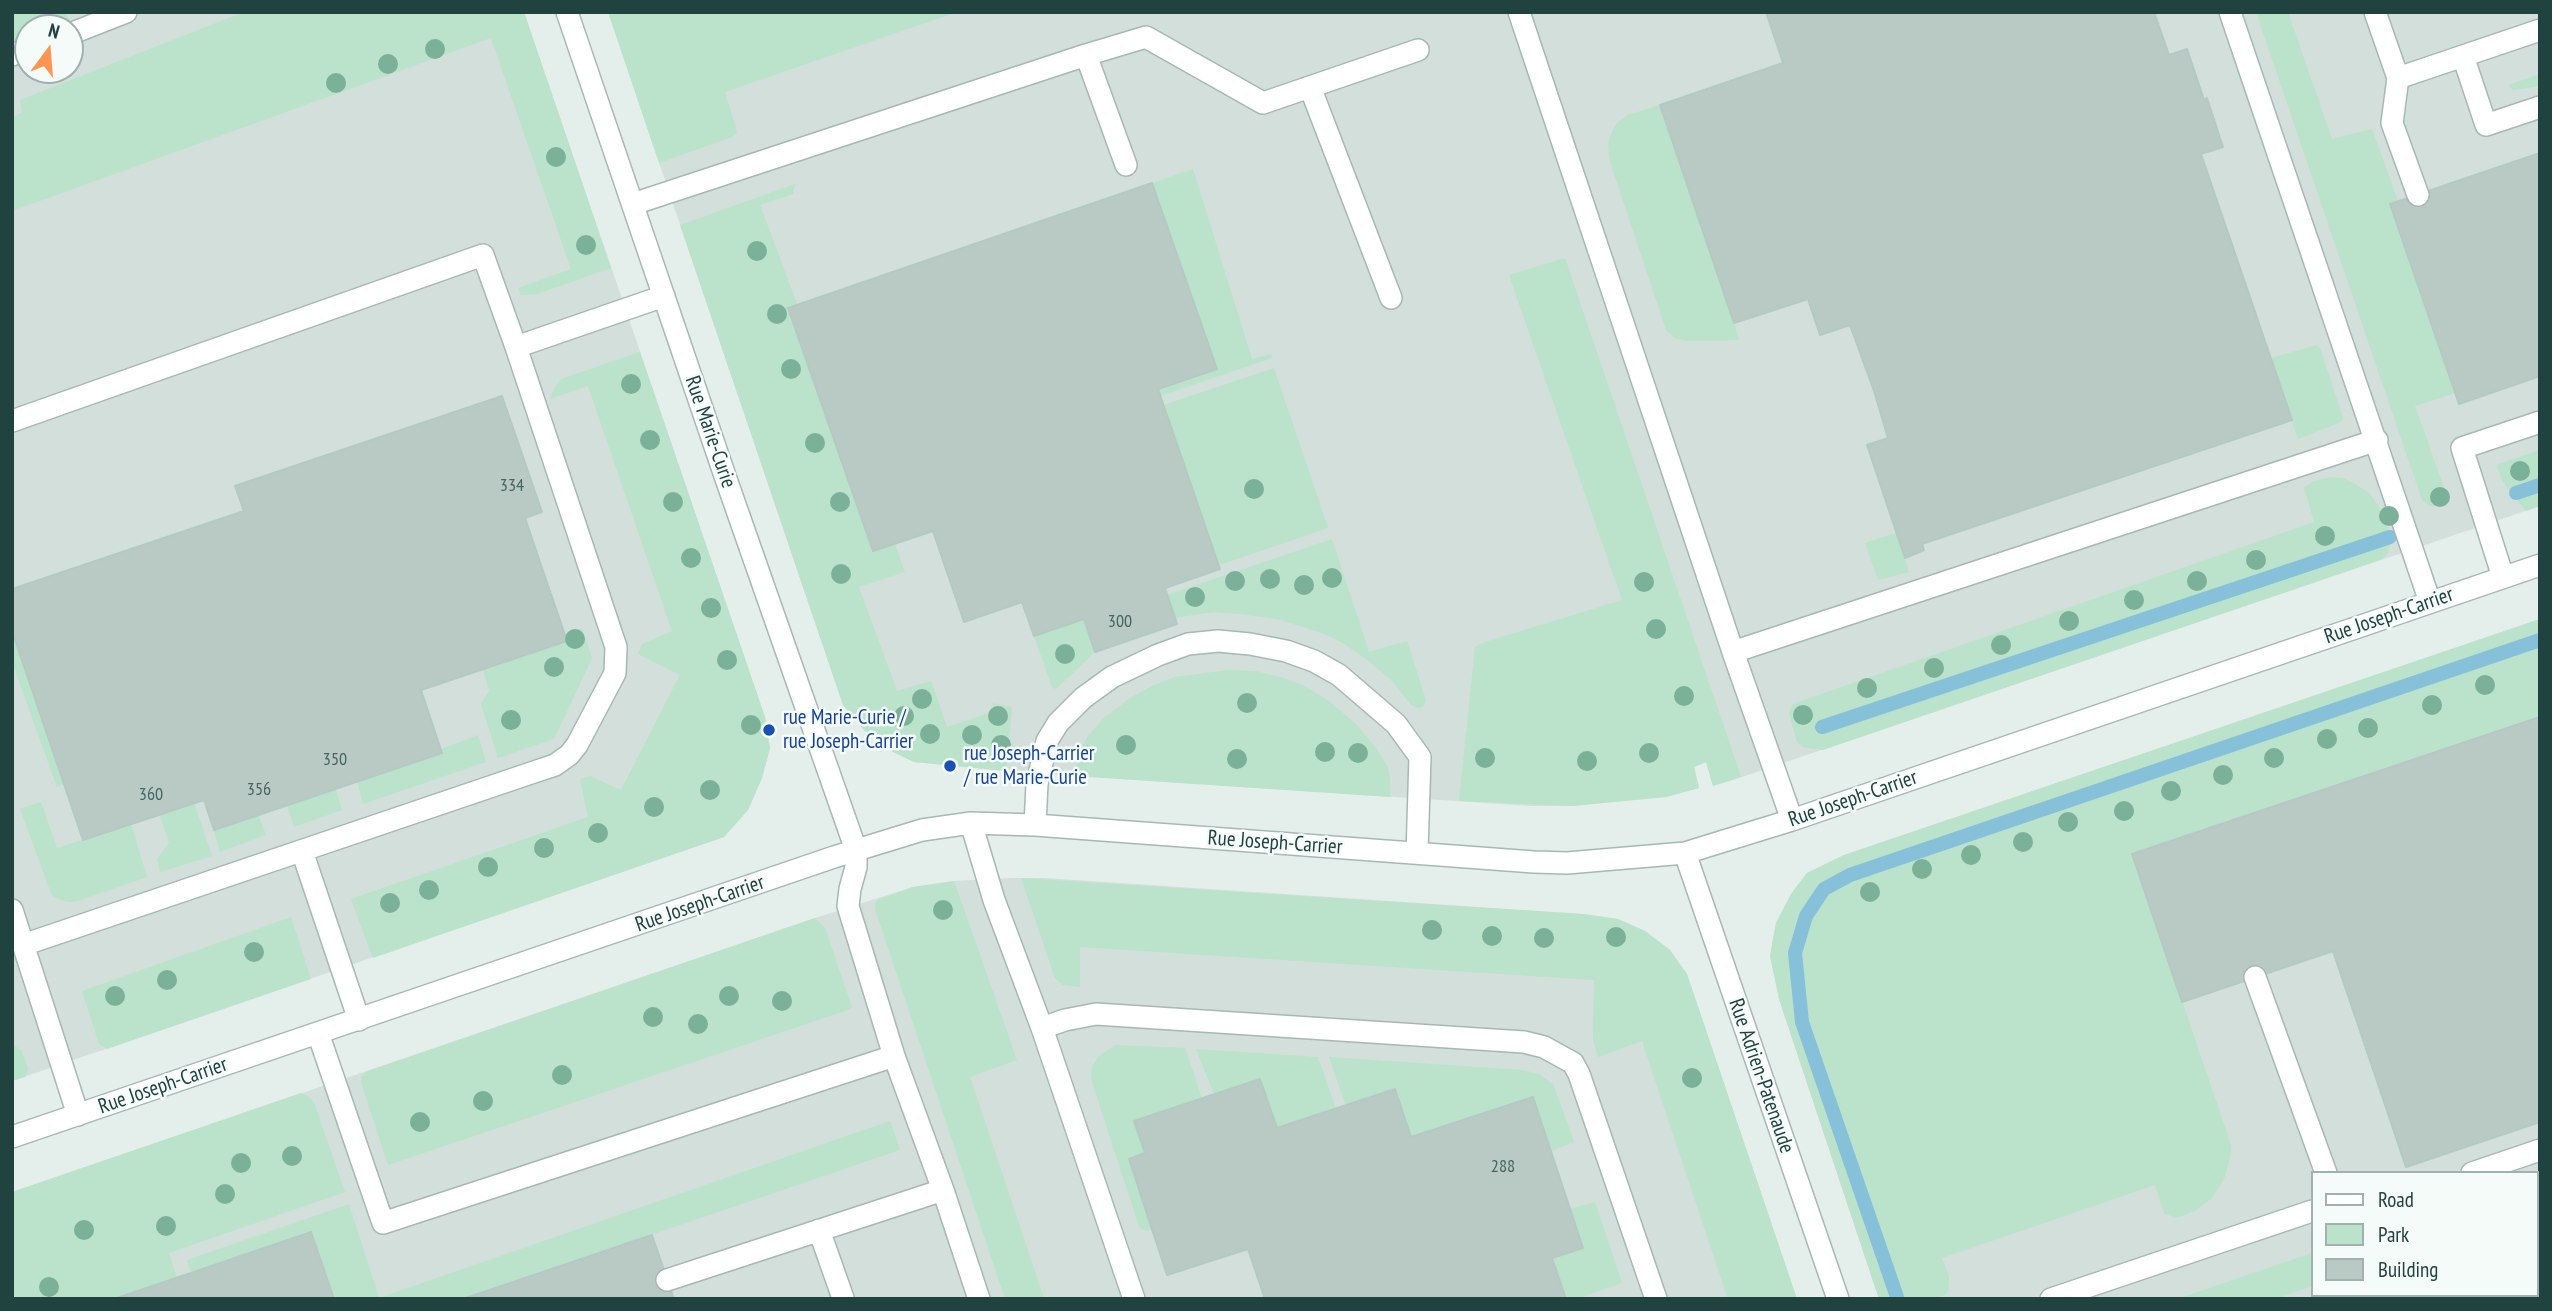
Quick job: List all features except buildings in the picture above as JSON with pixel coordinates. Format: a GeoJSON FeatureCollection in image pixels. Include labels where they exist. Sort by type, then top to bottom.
{"type":"FeatureCollection","features":[{"type":"Feature","properties":{"kind":"street"},"geometry":{"type":"LineString","coordinates":[[84,28],[126,12]]}},
{"type":"Feature","properties":{"kind":"street","name":"Rue Marie-Curie"},"geometry":{"type":"LineString","coordinates":[[567,12],[856,850]]}},
{"type":"Feature","properties":{"kind":"street"},"geometry":{"type":"LineString","coordinates":[[1519,12],[1733,652],[1792,820]]}},
{"type":"Feature","properties":{"kind":"street"},"geometry":{"type":"LineString","coordinates":[[2230,12],[2430,602]]}},
{"type":"Feature","properties":{"kind":"street"},"geometry":{"type":"LineString","coordinates":[[2375,12],[2398,78],[2392,123],[2418,195]]}},
{"type":"Feature","properties":{"kind":"street"},"geometry":{"type":"LineString","coordinates":[[2398,78],[2540,30]]}},
{"type":"Feature","properties":{"kind":"street"},"geometry":{"type":"LineString","coordinates":[[633,204],[1146,37],[1263,103],[1418,50]]}},
{"type":"Feature","properties":{"kind":"street"},"geometry":{"type":"LineString","coordinates":[[1086,55],[1126,165]]}},
{"type":"Feature","properties":{"kind":"street"},"geometry":{"type":"LineString","coordinates":[[2463,56],[2486,125],[2540,107]]}},
{"type":"Feature","properties":{"kind":"street"},"geometry":{"type":"LineString","coordinates":[[1310,87],[1391,298]]}},
{"type":"Feature","properties":{"kind":"street"},"geometry":{"type":"LineString","coordinates":[[12,422],[483,255],[616,647],[615,673],[577,745],[555,765],[23,945]]}},
{"type":"Feature","properties":{"kind":"street"},"geometry":{"type":"LineString","coordinates":[[516,346],[664,296]]}},
{"type":"Feature","properties":{"kind":"street"},"geometry":{"type":"LineString","coordinates":[[2503,577],[2462,448],[2540,422]]}},
{"type":"Feature","properties":{"kind":"street"},"geometry":{"type":"LineString","coordinates":[[1733,652],[2377,440]]}},
{"type":"Feature","properties":{"kind":"street","name":"Rue Joseph-Carrier"},"geometry":{"type":"LineString","coordinates":[[12,1137],[856,850],[922,830],[971,823],[1035,825],[1567,863],[1685,853],[1792,820],[2540,565]]}},
{"type":"Feature","properties":{"kind":"street"},"geometry":{"type":"LineString","coordinates":[[1035,825],[1041,758],[1046,741],[1066,714],[1112,677],[1136,664],[1188,644],[1218,641],[1286,651],[1314,661],[1339,675],[1396,724],[1420,757],[1417,853]]}},
{"type":"Feature","properties":{"kind":"street"},"geometry":{"type":"LineString","coordinates":[[971,823],[994,900],[1042,1028],[1134,1299]]}},
{"type":"Feature","properties":{"kind":"street"},"geometry":{"type":"LineString","coordinates":[[302,850],[359,1020]]}},
{"type":"Feature","properties":{"kind":"street"},"geometry":{"type":"LineString","coordinates":[[856,850],[856,867],[849,889],[849,906],[894,1056],[979,1299]]}},
{"type":"Feature","properties":{"kind":"street","name":"Rue Adrien-Patenaude"},"geometry":{"type":"LineString","coordinates":[[1685,853],[1838,1299]]}},
{"type":"Feature","properties":{"kind":"street"},"geometry":{"type":"LineString","coordinates":[[12,910],[78,1115]]}},
{"type":"Feature","properties":{"kind":"street"},"geometry":{"type":"LineString","coordinates":[[2255,977],[2325,1171]]}},
{"type":"Feature","properties":{"kind":"street"},"geometry":{"type":"LineString","coordinates":[[1042,1028],[1096,1014],[1524,1042],[1544,1046],[1573,1063],[1579,1074],[1656,1299]]}},
{"type":"Feature","properties":{"kind":"street"},"geometry":{"type":"LineString","coordinates":[[318,1033],[383,1223],[894,1056]]}},
{"type":"Feature","properties":{"kind":"street"},"geometry":{"type":"LineString","coordinates":[[2478,1171],[2540,1150]]}},
{"type":"Feature","properties":{"kind":"street"},"geometry":{"type":"LineString","coordinates":[[667,1280],[943,1190]]}},
{"type":"Feature","properties":{"kind":"street"},"geometry":{"type":"LineString","coordinates":[[2051,1299],[2310,1212]]}},
{"type":"Feature","properties":{"kind":"street"},"geometry":{"type":"LineString","coordinates":[[819,1230],[843,1298]]}},
{"type":"Feature","properties":{"kind":"shaded area"},"geometry":{"type":"Polygon","coordinates":[[[12,12],[524,12],[765,717],[770,748],[762,778],[748,810],[724,837],[12,1081],[12,12]]]}},
{"type":"Feature","properties":{"kind":"shaded area"},"geometry":{"type":"Polygon","coordinates":[[[608,12],[2540,12],[2540,506],[1730,781],[1713,786],[1706,762],[1694,767],[1699,788],[1666,797],[1572,806],[1531,806],[1006,771],[914,762],[891,751],[864,730],[843,705],[608,12]]]}},
{"type":"Feature","properties":{"kind":"shaded area"},"geometry":{"type":"Polygon","coordinates":[[[2540,619],[2540,1299],[1879,1299],[1779,999],[1770,956],[1776,923],[1791,894],[1807,873],[1844,855],[2540,619]]]}},
{"type":"Feature","properties":{"kind":"shaded area"},"geometry":{"type":"Polygon","coordinates":[[[1045,878],[1583,914],[1618,919],[1645,931],[1670,950],[1687,974],[1797,1299],[12,1299],[12,1192],[913,887],[954,881],[1045,878]]]}},
{"type":"Feature","properties":{"kind":"green space"},"geometry":{"type":"Polygon","coordinates":[[[12,12],[65,12],[66,14],[14,14],[12,43],[12,12]]]}},
{"type":"Feature","properties":{"kind":"green space"},"geometry":{"type":"Polygon","coordinates":[[[244,12],[524,12],[611,268],[537,294],[521,295],[518,288],[571,269],[491,38],[12,211],[12,117],[22,113],[20,100],[61,84],[84,84],[84,75],[244,12]]]}},
{"type":"Feature","properties":{"kind":"green space"},"geometry":{"type":"Polygon","coordinates":[[[608,12],[957,12],[725,92],[737,132],[732,137],[659,163],[608,12]]]}},
{"type":"Feature","properties":{"kind":"green space"},"geometry":{"type":"Polygon","coordinates":[[[2256,12],[2288,12],[2332,139],[2372,129],[2398,201],[2390,205],[2455,393],[2415,406],[2446,493],[2447,500],[2440,505],[2430,506],[2422,500],[2256,12]]]}},
{"type":"Feature","properties":{"kind":"green space"},"geometry":{"type":"Polygon","coordinates":[[[2540,74],[2540,86],[2513,90],[2508,85],[2540,74]]]}},
{"type":"Feature","properties":{"kind":"green space"},"geometry":{"type":"Polygon","coordinates":[[[1660,105],[1739,340],[1687,341],[1675,338],[1666,330],[1610,162],[1608,145],[1617,123],[1628,115],[1660,105]]]}},
{"type":"Feature","properties":{"kind":"green space"},"geometry":{"type":"Polygon","coordinates":[[[1193,169],[1252,359],[1271,354],[1272,358],[1160,396],[1158,389],[1217,369],[1152,183],[1193,169]]]}},
{"type":"Feature","properties":{"kind":"green space"},"geometry":{"type":"Polygon","coordinates":[[[795,184],[793,194],[760,205],[797,304],[789,308],[873,551],[895,544],[905,572],[859,587],[897,691],[931,681],[947,727],[995,711],[993,703],[1012,707],[1006,771],[914,762],[891,751],[864,730],[843,705],[680,225],[795,184]]]}},
{"type":"Feature","properties":{"kind":"green space"},"geometry":{"type":"Polygon","coordinates":[[[1565,258],[1741,777],[1713,786],[1706,762],[1694,767],[1699,788],[1666,797],[1572,806],[1459,801],[1475,647],[1622,600],[1509,275],[1565,258]]]}},
{"type":"Feature","properties":{"kind":"green space"},"geometry":{"type":"Polygon","coordinates":[[[2317,345],[2343,418],[2341,422],[2298,439],[2271,358],[2317,345]]]}},
{"type":"Feature","properties":{"kind":"green space"},"geometry":{"type":"Polygon","coordinates":[[[640,352],[765,717],[770,748],[762,778],[748,810],[724,837],[373,958],[351,899],[588,817],[580,779],[590,776],[621,790],[680,675],[638,654],[642,644],[672,631],[588,386],[550,399],[561,379],[640,352]]]}},
{"type":"Feature","properties":{"kind":"green space"},"geometry":{"type":"Polygon","coordinates":[[[1274,368],[1328,528],[1219,565],[1163,405],[1274,368]]]}},
{"type":"Feature","properties":{"kind":"green space"},"geometry":{"type":"Polygon","coordinates":[[[2540,450],[2540,506],[2526,511],[2503,482],[2497,467],[2498,464],[2540,450]]]}},
{"type":"Feature","properties":{"kind":"green space"},"geometry":{"type":"Polygon","coordinates":[[[2331,477],[2343,478],[2355,484],[2368,492],[2378,505],[2392,540],[2387,554],[2380,560],[1823,750],[1803,747],[1797,742],[1789,713],[1793,704],[2314,522],[2304,487],[2314,481],[2331,477]]]}},
{"type":"Feature","properties":{"kind":"green space"},"geometry":{"type":"Polygon","coordinates":[[[1896,533],[1909,572],[1878,580],[1865,543],[1896,533]]]}},
{"type":"Feature","properties":{"kind":"green space"},"geometry":{"type":"Polygon","coordinates":[[[1332,539],[1369,652],[1407,641],[1426,700],[1424,706],[1418,708],[1411,705],[1394,683],[1370,662],[1343,643],[1322,633],[1277,619],[1239,614],[1214,612],[1175,620],[1167,595],[1332,539]]]}},
{"type":"Feature","properties":{"kind":"green space"},"geometry":{"type":"Polygon","coordinates":[[[1084,619],[1095,652],[1056,689],[1052,687],[1034,636],[1084,619]]]}},
{"type":"Feature","properties":{"kind":"green space"},"geometry":{"type":"Polygon","coordinates":[[[2540,619],[2540,717],[2132,854],[2231,1145],[2224,1179],[2212,1198],[2195,1211],[2176,1218],[2164,1213],[2155,1185],[1942,1258],[1949,1277],[1949,1290],[1936,1299],[1879,1299],[1779,999],[1770,956],[1776,923],[1791,894],[1807,873],[1844,855],[2540,619]]]}},
{"type":"Feature","properties":{"kind":"green space"},"geometry":{"type":"Polygon","coordinates":[[[582,628],[592,658],[554,739],[498,758],[481,704],[489,691],[483,670],[567,642],[565,634],[582,628]]]}},
{"type":"Feature","properties":{"kind":"green space"},"geometry":{"type":"Polygon","coordinates":[[[12,631],[64,784],[57,787],[12,662],[12,631]]]}},
{"type":"Feature","properties":{"kind":"green space"},"geometry":{"type":"Polygon","coordinates":[[[1229,670],[1256,671],[1283,678],[1303,685],[1329,701],[1356,724],[1376,748],[1387,766],[1390,797],[1074,776],[1079,752],[1088,736],[1104,718],[1130,698],[1175,677],[1229,670]]]}},
{"type":"Feature","properties":{"kind":"green space"},"geometry":{"type":"Polygon","coordinates":[[[478,735],[486,762],[363,804],[357,781],[478,735]]]}},
{"type":"Feature","properties":{"kind":"green space"},"geometry":{"type":"Polygon","coordinates":[[[335,788],[342,810],[294,827],[287,804],[335,788]]]}},
{"type":"Feature","properties":{"kind":"green space"},"geometry":{"type":"Polygon","coordinates":[[[41,802],[57,848],[131,824],[147,877],[75,902],[52,896],[20,809],[41,802]]]}},
{"type":"Feature","properties":{"kind":"green space"},"geometry":{"type":"Polygon","coordinates":[[[194,803],[212,856],[160,872],[157,859],[169,843],[160,815],[194,803]]]}},
{"type":"Feature","properties":{"kind":"green space"},"geometry":{"type":"Polygon","coordinates":[[[258,814],[266,835],[220,852],[214,830],[258,814]]]}},
{"type":"Feature","properties":{"kind":"green space"},"geometry":{"type":"Polygon","coordinates":[[[1021,878],[1583,914],[1618,919],[1645,931],[1670,950],[1687,974],[1797,1299],[1728,1299],[1642,1041],[1598,1057],[1593,1039],[1594,980],[1080,947],[1080,987],[1063,985],[1055,978],[1021,878]]]}},
{"type":"Feature","properties":{"kind":"green space"},"geometry":{"type":"Polygon","coordinates":[[[954,881],[1017,1060],[970,1077],[1044,1299],[1005,1299],[875,909],[875,903],[879,899],[913,887],[954,881]]]}},
{"type":"Feature","properties":{"kind":"green space"},"geometry":{"type":"Polygon","coordinates":[[[291,917],[311,979],[107,1049],[99,1044],[82,991],[291,917]]]}},
{"type":"Feature","properties":{"kind":"green space"},"geometry":{"type":"Polygon","coordinates":[[[815,918],[825,928],[852,1007],[848,1010],[388,1165],[361,1082],[362,1076],[368,1071],[815,918]]]}},
{"type":"Feature","properties":{"kind":"green space"},"geometry":{"type":"Polygon","coordinates":[[[12,1044],[22,1051],[28,1069],[25,1077],[12,1081],[12,1044]]]}},
{"type":"Feature","properties":{"kind":"green space"},"geometry":{"type":"Polygon","coordinates":[[[1115,1045],[1185,1048],[1202,1098],[1134,1121],[1145,1153],[1129,1160],[1152,1229],[1147,1231],[1140,1228],[1137,1220],[1091,1079],[1092,1067],[1098,1057],[1115,1045]]]}},
{"type":"Feature","properties":{"kind":"green space"},"geometry":{"type":"Polygon","coordinates":[[[1196,1049],[1318,1057],[1336,1109],[1277,1128],[1260,1079],[1214,1094],[1196,1049]]]}},
{"type":"Feature","properties":{"kind":"green space"},"geometry":{"type":"Polygon","coordinates":[[[1329,1057],[1522,1070],[1539,1074],[1553,1084],[1574,1142],[1551,1151],[1532,1098],[1411,1137],[1396,1089],[1346,1106],[1329,1057]]]}},
{"type":"Feature","properties":{"kind":"green space"},"geometry":{"type":"Polygon","coordinates":[[[301,1093],[314,1103],[345,1192],[169,1253],[177,1278],[115,1299],[12,1299],[12,1192],[301,1093]]]}},
{"type":"Feature","properties":{"kind":"green space"},"geometry":{"type":"Polygon","coordinates":[[[890,1121],[900,1150],[463,1299],[334,1299],[311,1232],[191,1273],[187,1260],[349,1204],[379,1298],[890,1121]]]}},
{"type":"Feature","properties":{"kind":"green space"},"geometry":{"type":"Polygon","coordinates":[[[2538,1176],[2540,1176],[2538,1254],[2538,1176]]]}},
{"type":"Feature","properties":{"kind":"green space"},"geometry":{"type":"Polygon","coordinates":[[[1595,1202],[1622,1283],[1576,1299],[1566,1299],[1552,1258],[1583,1248],[1570,1209],[1595,1202]]]}},
{"type":"Feature","properties":{"kind":"green space"},"geometry":{"type":"Polygon","coordinates":[[[2310,1254],[2310,1287],[2275,1299],[2177,1299],[2310,1254]]]}},
{"type":"Feature","properties":{"kind":"green space"},"geometry":{"type":"Polygon","coordinates":[[[2338,1297],[2411,1297],[2406,1299],[2338,1297]]]}},
{"type":"Feature","properties":{"kind":"waterway"},"geometry":{"type":"LineString","coordinates":[[2516,493],[2540,485]]}},
{"type":"Feature","properties":{"kind":"waterway"},"geometry":{"type":"LineString","coordinates":[[1822,727],[2390,537]]}},
{"type":"Feature","properties":{"kind":"waterway"},"geometry":{"type":"LineString","coordinates":[[1897,1297],[1802,1022],[1795,953],[1806,916],[1824,889],[1850,875],[2540,640]]}},
{"type":"Feature","properties":{"kind":"place","name":"rue Marie-Curie / rue Joseph-Carrier"},"geometry":{"type":"Point","coordinates":[769,730]}},
{"type":"Feature","properties":{"kind":"place","name":"rue Joseph-Carrier / rue Marie-Curie"},"geometry":{"type":"Point","coordinates":[950,766]}}]}
